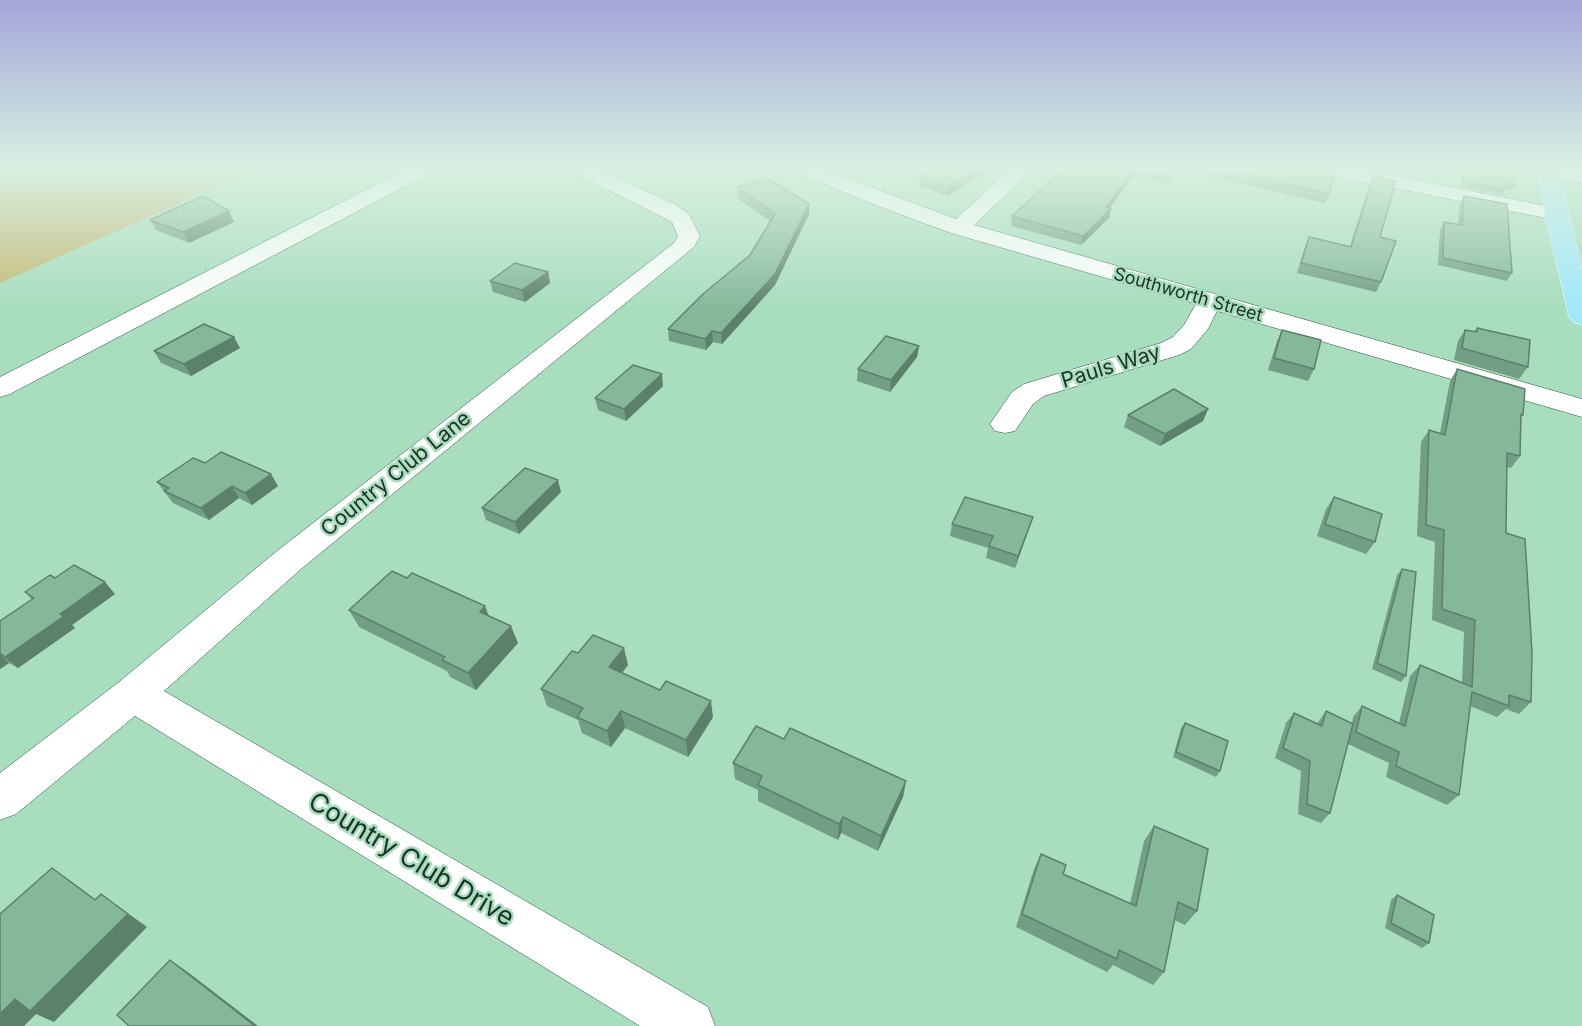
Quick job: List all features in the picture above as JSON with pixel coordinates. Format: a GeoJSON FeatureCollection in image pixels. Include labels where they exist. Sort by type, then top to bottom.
{"type":"FeatureCollection","features":[{"type":"Feature","properties":{"kind":"main road"},"geometry":{"type":"LineString","coordinates":[[1556,215],[1582,317]]}},
{"type":"Feature","properties":{"kind":"street"},"geometry":{"type":"LineString","coordinates":[[0,388],[331,215]]}},
{"type":"Feature","properties":{"kind":"street","name":"Country Club Lane"},"geometry":{"type":"LineString","coordinates":[[0,799],[134,694],[307,545],[683,247],[689,236],[681,219],[675,215]]}},
{"type":"Feature","properties":{"kind":"street","name":"Southworth Street"},"geometry":{"type":"LineString","coordinates":[[922,215],[959,228],[1582,408]]}},
{"type":"Feature","properties":{"kind":"street"},"geometry":{"type":"LineString","coordinates":[[959,228],[973,215]]}},
{"type":"Feature","properties":{"kind":"street","name":"Pauls Way"},"geometry":{"type":"LineString","coordinates":[[1005,424],[1022,398],[1034,390],[1170,349],[1182,343],[1195,329],[1210,301]]}},
{"type":"Feature","properties":{"kind":"street","name":"Country Club Drive"},"geometry":{"type":"LineString","coordinates":[[134,694],[689,1026]]}},
{"type":"Feature","properties":{"kind":"shaded area"},"geometry":{"type":"Polygon","coordinates":[[[0,215],[153,215],[0,283],[0,215]]]}},
{"type":"Feature","properties":{"kind":"building"},"geometry":{"type":"Polygon","coordinates":[[[161,215],[221,215],[183,232],[150,220],[161,215]]]}},
{"type":"Feature","properties":{"kind":"building"},"geometry":{"type":"Polygon","coordinates":[[[774,215],[804,215],[775,274],[721,333],[712,331],[705,339],[668,329],[703,294],[750,255],[774,215]]]}},
{"type":"Feature","properties":{"kind":"building"},"geometry":{"type":"Polygon","coordinates":[[[1013,215],[1105,215],[1083,236],[1013,215]]]}},
{"type":"Feature","properties":{"kind":"building"},"geometry":{"type":"Polygon","coordinates":[[[1361,215],[1386,215],[1380,237],[1396,241],[1381,282],[1301,263],[1309,237],[1351,247],[1361,215]]]}},
{"type":"Feature","properties":{"kind":"building"},"geometry":{"type":"Polygon","coordinates":[[[1463,215],[1508,215],[1512,273],[1443,258],[1444,222],[1462,225],[1463,215]]]}},
{"type":"Feature","properties":{"kind":"building"},"geometry":{"type":"Polygon","coordinates":[[[515,263],[548,272],[522,290],[490,281],[515,263]]]}},
{"type":"Feature","properties":{"kind":"building"},"geometry":{"type":"Polygon","coordinates":[[[204,324],[234,337],[184,364],[154,351],[204,324]]]}},
{"type":"Feature","properties":{"kind":"building"},"geometry":{"type":"Polygon","coordinates":[[[1477,328],[1530,340],[1528,367],[1462,348],[1465,330],[1477,332],[1477,328]]]}},
{"type":"Feature","properties":{"kind":"building"},"geometry":{"type":"Polygon","coordinates":[[[1282,330],[1321,340],[1314,369],[1274,358],[1282,330]]]}},
{"type":"Feature","properties":{"kind":"building"},"geometry":{"type":"Polygon","coordinates":[[[886,336],[919,346],[891,380],[858,369],[886,336]]]}},
{"type":"Feature","properties":{"kind":"building"},"geometry":{"type":"Polygon","coordinates":[[[633,365],[662,374],[624,409],[595,398],[633,365]]]}},
{"type":"Feature","properties":{"kind":"building"},"geometry":{"type":"Polygon","coordinates":[[[1457,369],[1525,389],[1523,415],[1521,414],[1520,456],[1507,453],[1506,533],[1525,539],[1532,652],[1531,702],[1509,695],[1509,706],[1472,692],[1459,795],[1396,766],[1399,752],[1356,732],[1362,706],[1405,726],[1420,665],[1472,687],[1475,620],[1442,609],[1444,530],[1426,525],[1429,430],[1445,435],[1457,369]]]}},
{"type":"Feature","properties":{"kind":"building"},"geometry":{"type":"Polygon","coordinates":[[[1174,389],[1208,409],[1165,434],[1128,415],[1174,389]]]}},
{"type":"Feature","properties":{"kind":"building"},"geometry":{"type":"Polygon","coordinates":[[[221,452],[271,474],[245,493],[232,486],[201,508],[164,491],[169,488],[157,482],[193,458],[205,463],[221,452]]]}},
{"type":"Feature","properties":{"kind":"building"},"geometry":{"type":"Polygon","coordinates":[[[525,468],[558,480],[515,522],[482,508],[525,468]]]}},
{"type":"Feature","properties":{"kind":"building"},"geometry":{"type":"Polygon","coordinates":[[[965,497],[1033,517],[1018,556],[989,546],[993,536],[952,524],[965,497]]]}},
{"type":"Feature","properties":{"kind":"building"},"geometry":{"type":"Polygon","coordinates":[[[1334,497],[1382,514],[1375,542],[1325,524],[1334,497]]]}},
{"type":"Feature","properties":{"kind":"building"},"geometry":{"type":"Polygon","coordinates":[[[74,565],[105,582],[60,614],[64,616],[5,657],[0,653],[0,621],[34,598],[25,592],[50,575],[55,578],[74,565]]]}},
{"type":"Feature","properties":{"kind":"building"},"geometry":{"type":"Polygon","coordinates":[[[1402,569],[1416,572],[1406,676],[1377,663],[1402,569]]]}},
{"type":"Feature","properties":{"kind":"building"},"geometry":{"type":"Polygon","coordinates":[[[392,571],[407,578],[412,573],[485,606],[480,612],[511,626],[468,673],[442,660],[445,657],[349,610],[392,571]]]}},
{"type":"Feature","properties":{"kind":"building"},"geometry":{"type":"Polygon","coordinates":[[[593,635],[624,648],[609,667],[660,690],[666,681],[711,701],[686,740],[621,711],[607,731],[577,717],[583,708],[541,689],[572,651],[578,653],[593,635]]]}},
{"type":"Feature","properties":{"kind":"building"},"geometry":{"type":"Polygon","coordinates":[[[1326,711],[1353,724],[1330,813],[1307,804],[1310,761],[1283,748],[1294,713],[1322,726],[1326,711]]]}},
{"type":"Feature","properties":{"kind":"building"},"geometry":{"type":"Polygon","coordinates":[[[1185,723],[1228,741],[1220,771],[1176,752],[1185,723]]]}},
{"type":"Feature","properties":{"kind":"building"},"geometry":{"type":"Polygon","coordinates":[[[756,726],[784,739],[790,728],[906,781],[881,836],[843,817],[839,824],[758,785],[762,776],[733,763],[756,726]]]}},
{"type":"Feature","properties":{"kind":"building"},"geometry":{"type":"Polygon","coordinates":[[[1154,826],[1208,849],[1197,911],[1178,902],[1164,972],[1119,950],[1117,959],[1022,914],[1041,854],[1066,865],[1063,874],[1136,906],[1154,826]]]}},
{"type":"Feature","properties":{"kind":"building"},"geometry":{"type":"Polygon","coordinates":[[[52,868],[95,900],[101,894],[128,914],[30,1011],[15,999],[0,1014],[0,914],[52,868]]]}},
{"type":"Feature","properties":{"kind":"building"},"geometry":{"type":"Polygon","coordinates":[[[1397,895],[1434,915],[1429,943],[1391,923],[1397,895]]]}},
{"type":"Feature","properties":{"kind":"building"},"geometry":{"type":"Polygon","coordinates":[[[170,960],[255,1026],[129,1026],[117,1015],[170,960]]]}}]}
